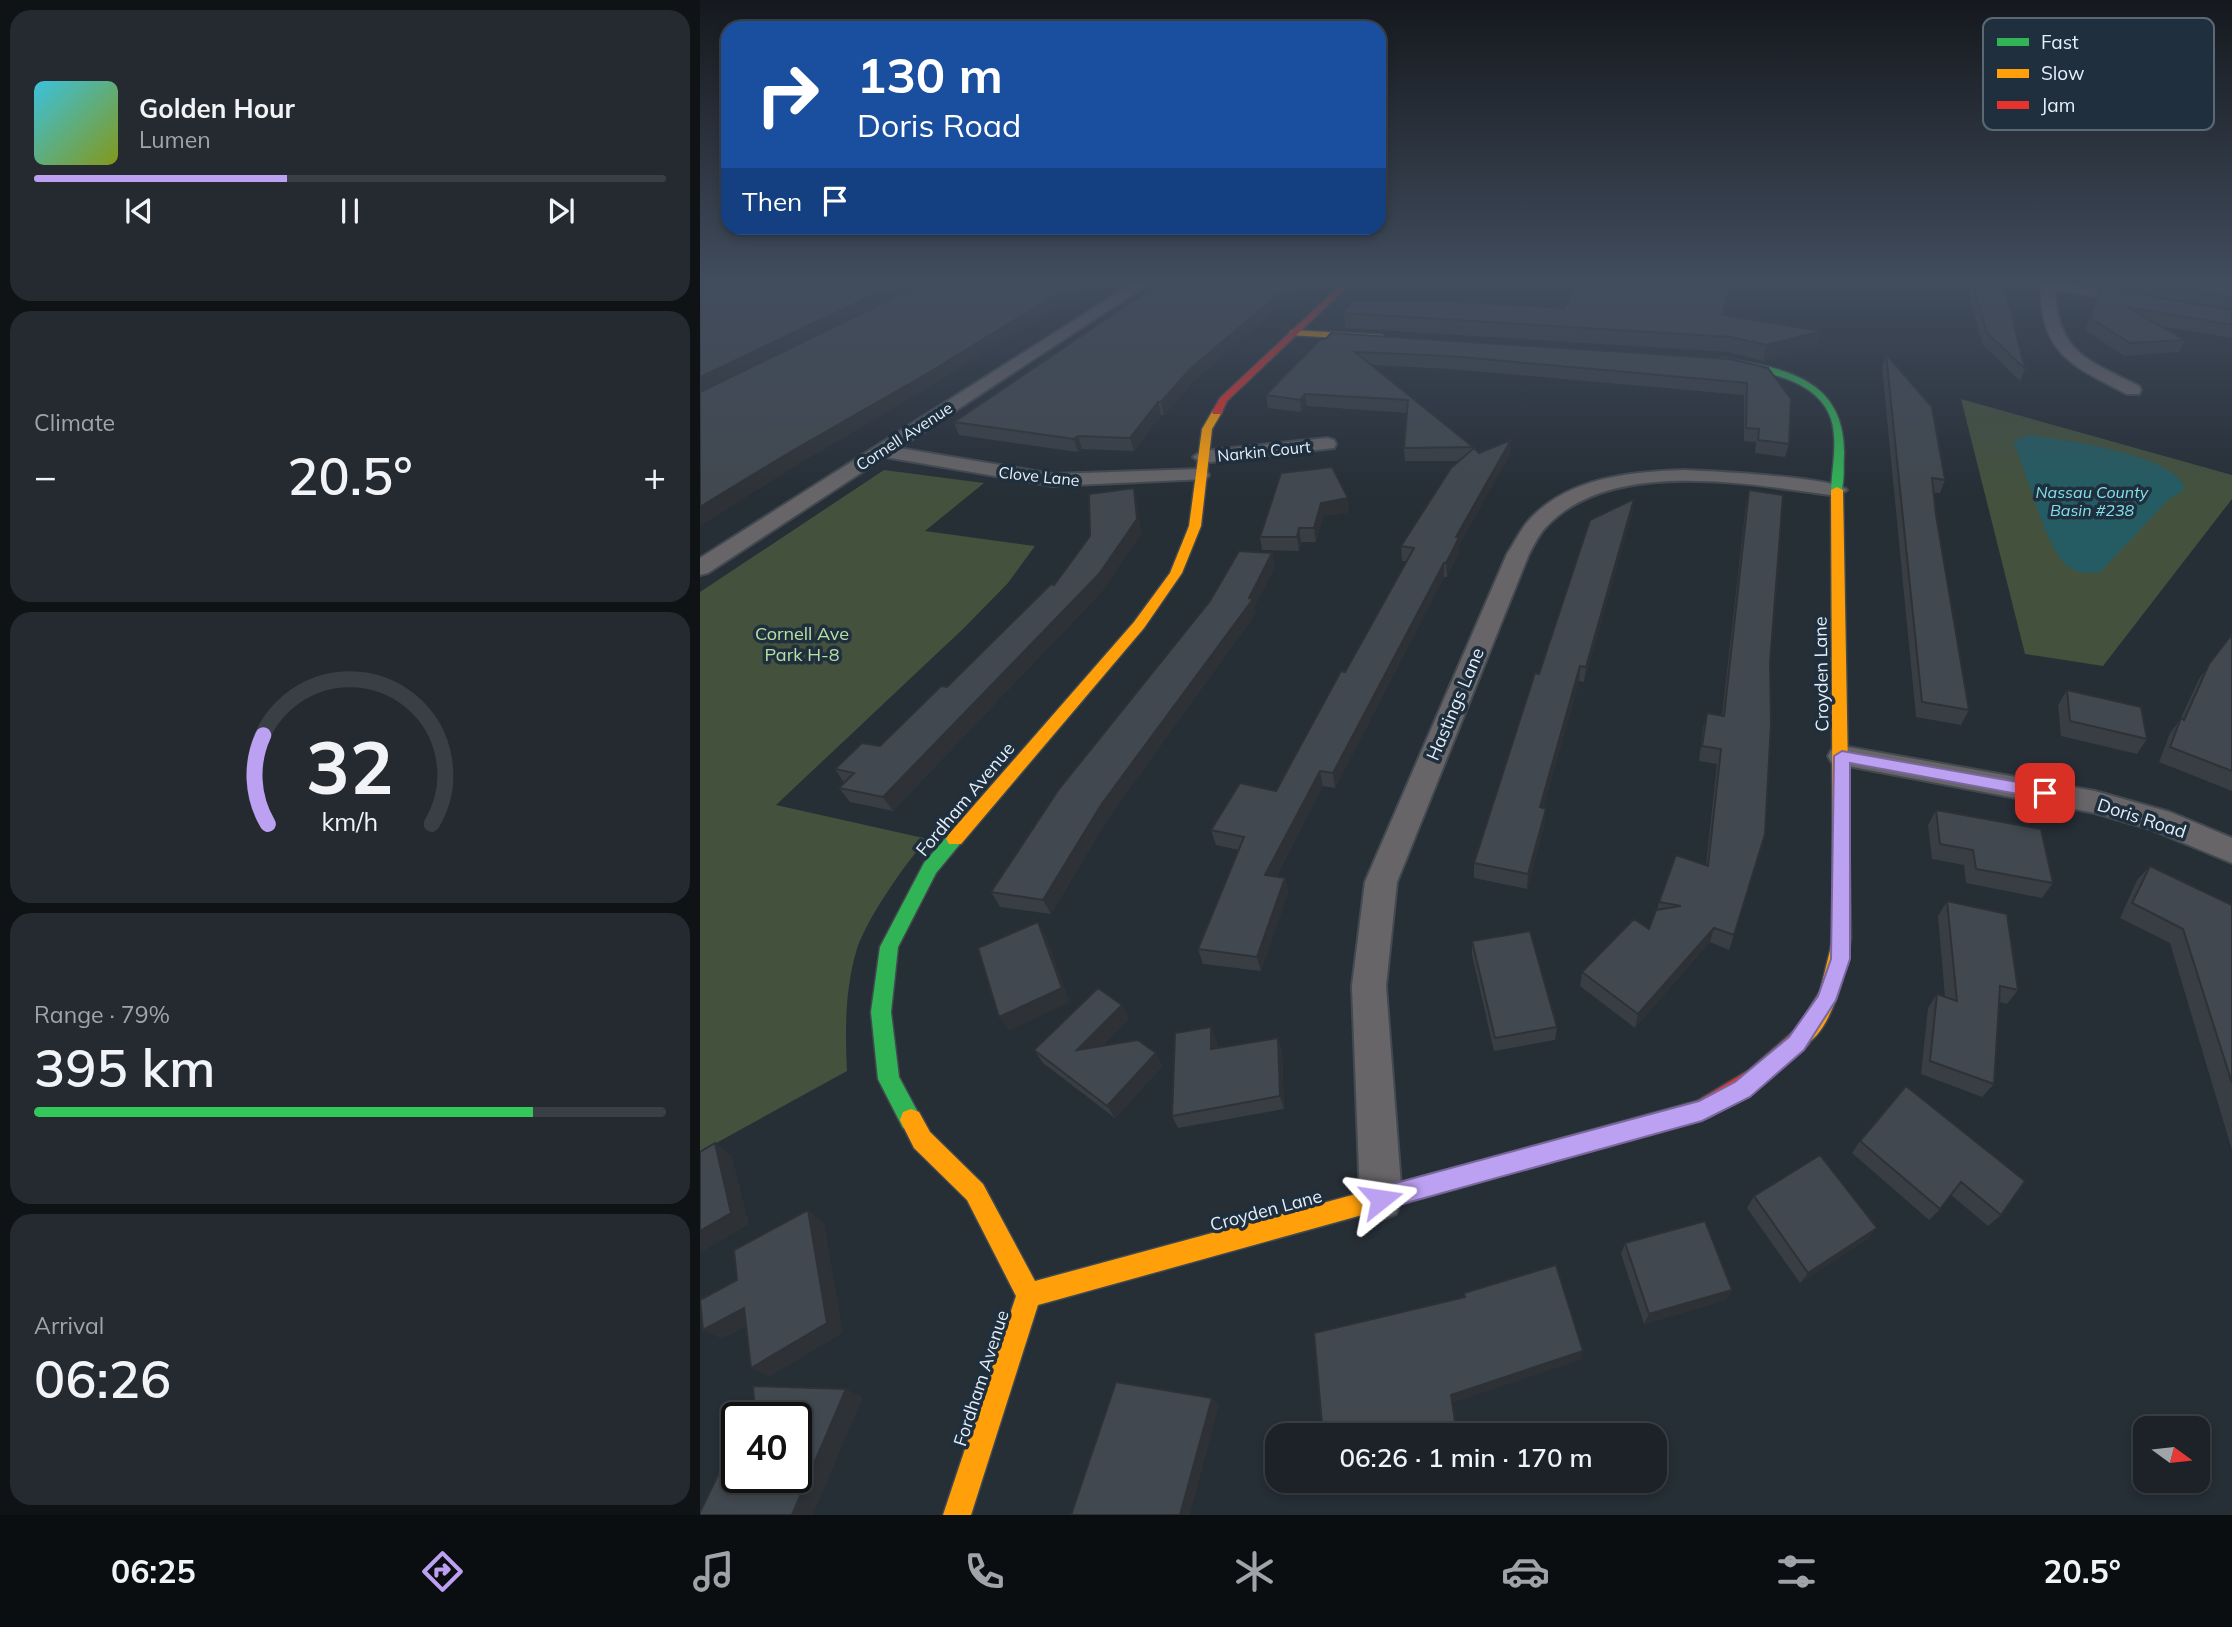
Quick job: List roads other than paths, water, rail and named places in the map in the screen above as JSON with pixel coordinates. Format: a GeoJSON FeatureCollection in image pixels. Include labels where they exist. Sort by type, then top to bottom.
{"type":"FeatureCollection","features":[{"type":"Feature","properties":{"kind":"street","name":"Cornell Avenue"},"geometry":{"type":"LineString","coordinates":[[700,568],[1034,353]]}},
{"type":"Feature","properties":{"kind":"street","name":"Fordham Avenue"},"geometry":{"type":"LineString","coordinates":[[957,1515],[1029,1295],[975,1192],[922,1140],[890,1079],[881,1012],[889,947],[930,868],[1139,625],[1176,573],[1195,526],[1200,466],[1207,429],[1223,400],[1272,353]]}},
{"type":"Feature","properties":{"kind":"street"},"geometry":{"type":"LineString","coordinates":[[2068,353],[2074,359],[2133,390]]}},
{"type":"Feature","properties":{"kind":"street","name":"Croyden Lane"},"geometry":{"type":"LineString","coordinates":[[1029,1295],[1702,1110],[1742,1090],[1796,1043],[1826,1000],[1840,959],[1842,756],[1836,419],[1833,408],[1805,386],[1775,373],[1703,359]]}},
{"type":"Feature","properties":{"kind":"street","name":"Narkin Court"},"geometry":{"type":"LineString","coordinates":[[1200,466],[1327,444]]}},
{"type":"Feature","properties":{"kind":"street","name":"Clove Lane"},"geometry":{"type":"LineString","coordinates":[[881,451],[1053,480],[1200,466]]}},
{"type":"Feature","properties":{"kind":"street","name":"Hastings Lane"},"geometry":{"type":"LineString","coordinates":[[1381,1199],[1369,986],[1381,882],[1518,554],[1541,519],[1565,502],[1617,483],[1665,475],[1718,475],[1837,490]]}},
{"type":"Feature","properties":{"kind":"street","name":"Doris Road"},"geometry":{"type":"LineString","coordinates":[[1842,756],[2095,802],[2159,820],[2232,851]]}},
{"type":"Feature","properties":{"kind":"water","name":"Nassau County Basin #238"},"geometry":{"type":"Polygon","coordinates":[[[2029,435],[2090,445],[2140,458],[2161,466],[2177,477],[2185,489],[2168,500],[2100,572],[2076,571],[2060,558],[2052,544],[2013,441],[2029,435]]]}},
{"type":"Feature","properties":{"kind":"park label","name":"Cornell Ave Park H-8"},"geometry":{"type":"Point","coordinates":[802,643]}}]}
